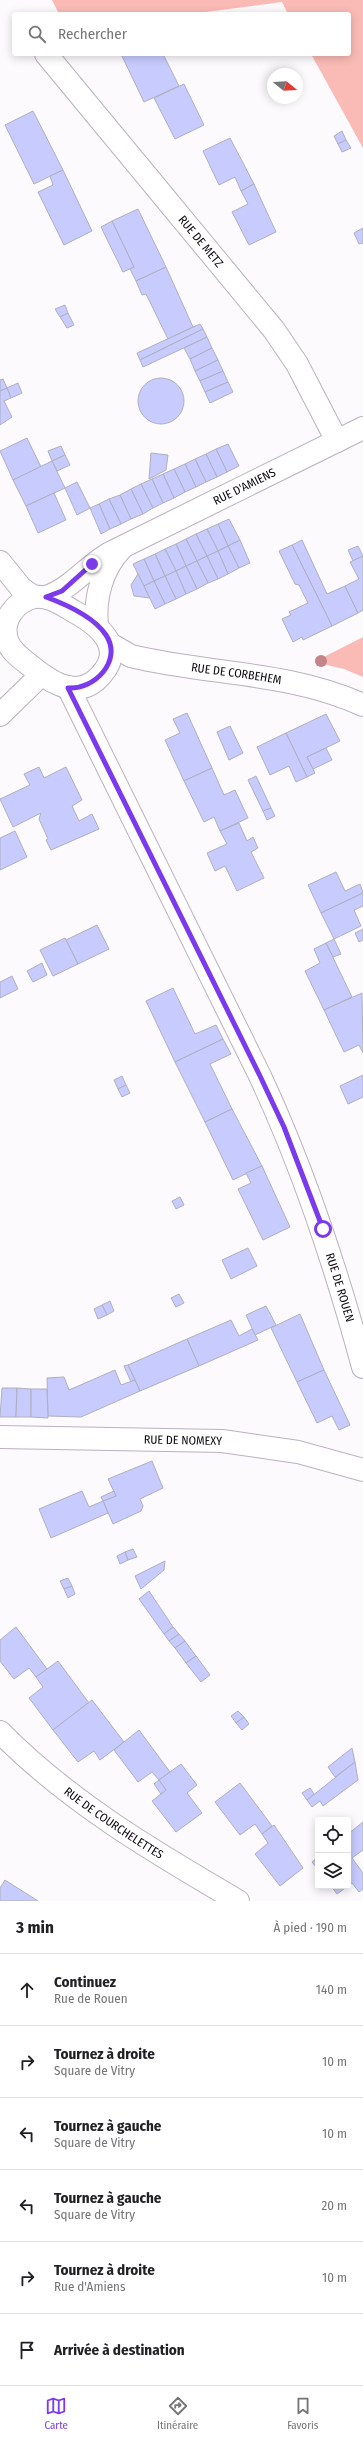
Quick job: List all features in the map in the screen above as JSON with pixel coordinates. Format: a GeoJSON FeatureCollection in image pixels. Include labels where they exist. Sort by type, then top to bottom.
{"type":"FeatureCollection","features":[{"type":"Feature","properties":{"kind":"street","name":"RUE DE METZ"},"geometry":{"type":"LineString","coordinates":[[48,56],[274,330],[296,364],[337,441]]}},
{"type":"Feature","properties":{"kind":"street","name":"RUE D'AMIENS"},"geometry":{"type":"LineString","coordinates":[[40,597],[62,591],[92,564],[126,544],[363,428]]}},
{"type":"Feature","properties":{"kind":"street","name":"RUE D'AMIENS"},"geometry":{"type":"LineString","coordinates":[[97,626],[97,599],[102,581],[110,563],[126,544]]}},
{"type":"Feature","properties":{"kind":"street"},"geometry":{"type":"LineString","coordinates":[[0,562],[21,588],[40,597],[59,603],[97,626],[105,633],[110,644],[110,656],[100,676],[85,686],[68,688],[48,680],[14,651],[7,641],[7,621],[13,610],[23,601],[40,597]]}},
{"type":"Feature","properties":{"kind":"street","name":"RUE DE CORBEHEM"},"geometry":{"type":"LineString","coordinates":[[110,644],[125,654],[138,658],[281,679],[320,689],[363,705]]}},
{"type":"Feature","properties":{"kind":"street"},"geometry":{"type":"LineString","coordinates":[[0,715],[41,675]]}},
{"type":"Feature","properties":{"kind":"street","name":"RUE DE ROUEN"},"geometry":{"type":"LineString","coordinates":[[68,688],[284,1127],[323,1229],[363,1367]]}},
{"type":"Feature","properties":{"kind":"street","name":"RUE DE NOMEXY"},"geometry":{"type":"LineString","coordinates":[[0,1437],[222,1441],[298,1452],[363,1470]]}},
{"type":"Feature","properties":{"kind":"street","name":"RUE DE COURCHELETTES"},"geometry":{"type":"LineString","coordinates":[[3,1739],[95,1812],[139,1842],[238,1901]]}},
{"type":"Feature","properties":{"kind":"shaded area"},"geometry":{"type":"Polygon","coordinates":[[[52,0],[363,0],[363,148],[312,56],[351,56],[351,12],[287,12],[282,2],[205,12],[58,12],[52,0]]]}},
{"type":"Feature","properties":{"kind":"shaded area"},"geometry":{"type":"Polygon","coordinates":[[[363,637],[363,677],[344,669],[314,662],[363,637]]]}},
{"type":"Feature","properties":{"kind":"building"},"geometry":{"type":"Polygon","coordinates":[[[122,56],[164,56],[179,86],[144,102],[122,56]]]}},
{"type":"Feature","properties":{"kind":"building"},"geometry":{"type":"Polygon","coordinates":[[[184,84],[204,125],[175,139],[154,98],[184,84]]]}},
{"type":"Feature","properties":{"kind":"building"},"geometry":{"type":"Polygon","coordinates":[[[33,111],[63,170],[34,184],[5,125],[33,111]]]}},
{"type":"Feature","properties":{"kind":"building"},"geometry":{"type":"Polygon","coordinates":[[[342,131],[346,140],[338,144],[334,136],[342,131]]]}},
{"type":"Feature","properties":{"kind":"building"},"geometry":{"type":"Polygon","coordinates":[[[230,138],[254,184],[241,191],[235,177],[219,185],[203,151],[230,138]]]}},
{"type":"Feature","properties":{"kind":"building"},"geometry":{"type":"Polygon","coordinates":[[[346,140],[351,148],[342,152],[338,144],[346,140]]]}},
{"type":"Feature","properties":{"kind":"building"},"geometry":{"type":"Polygon","coordinates":[[[63,170],[92,231],[64,245],[38,192],[53,185],[50,176],[63,170]]]}},
{"type":"Feature","properties":{"kind":"building"},"geometry":{"type":"Polygon","coordinates":[[[254,184],[276,232],[249,245],[232,212],[248,204],[241,191],[254,184]]]}},
{"type":"Feature","properties":{"kind":"building"},"geometry":{"type":"Polygon","coordinates":[[[138,209],[166,267],[136,281],[130,269],[134,267],[112,221],[138,209]]]}},
{"type":"Feature","properties":{"kind":"building"},"geometry":{"type":"Polygon","coordinates":[[[112,221],[134,267],[123,272],[101,227],[112,221]]]}},
{"type":"Feature","properties":{"kind":"building"},"geometry":{"type":"Polygon","coordinates":[[[363,228],[363,243],[359,244],[354,233],[363,228]]]}},
{"type":"Feature","properties":{"kind":"building"},"geometry":{"type":"Polygon","coordinates":[[[166,267],[193,327],[168,339],[146,294],[142,295],[136,281],[166,267]]]}},
{"type":"Feature","properties":{"kind":"building"},"geometry":{"type":"Polygon","coordinates":[[[65,305],[68,313],[60,317],[55,309],[65,305]]]}},
{"type":"Feature","properties":{"kind":"building"},"geometry":{"type":"Polygon","coordinates":[[[68,313],[74,325],[67,328],[60,317],[68,313]]]}},
{"type":"Feature","properties":{"kind":"building"},"geometry":{"type":"Polygon","coordinates":[[[200,324],[203,329],[140,360],[137,353],[200,324]]]}},
{"type":"Feature","properties":{"kind":"building"},"geometry":{"type":"Polygon","coordinates":[[[203,329],[207,337],[143,367],[140,360],[203,329]]]}},
{"type":"Feature","properties":{"kind":"building"},"geometry":{"type":"Polygon","coordinates":[[[207,337],[212,348],[190,359],[184,348],[207,337]]]}},
{"type":"Feature","properties":{"kind":"building"},"geometry":{"type":"Polygon","coordinates":[[[212,348],[218,360],[195,371],[190,359],[212,348]]]}},
{"type":"Feature","properties":{"kind":"building"},"geometry":{"type":"Polygon","coordinates":[[[218,360],[223,371],[200,381],[195,371],[218,360]]]}},
{"type":"Feature","properties":{"kind":"building"},"geometry":{"type":"Polygon","coordinates":[[[223,371],[228,382],[205,392],[200,381],[223,371]]]}},
{"type":"Feature","properties":{"kind":"building"},"geometry":{"type":"Polygon","coordinates":[[[161,378],[174,382],[180,388],[184,401],[180,414],[174,420],[161,424],[148,420],[142,414],[138,401],[142,388],[148,382],[161,378]]]}},
{"type":"Feature","properties":{"kind":"building"},"geometry":{"type":"Polygon","coordinates":[[[3,379],[7,388],[0,391],[0,380],[3,379]]]}},
{"type":"Feature","properties":{"kind":"building"},"geometry":{"type":"Polygon","coordinates":[[[228,382],[233,392],[210,403],[205,392],[228,382]]]}},
{"type":"Feature","properties":{"kind":"building"},"geometry":{"type":"Polygon","coordinates":[[[18,383],[22,393],[11,398],[7,388],[18,383]]]}},
{"type":"Feature","properties":{"kind":"building"},"geometry":{"type":"Polygon","coordinates":[[[7,388],[11,398],[4,401],[12,417],[0,425],[0,391],[7,388]]]}},
{"type":"Feature","properties":{"kind":"building"},"geometry":{"type":"Polygon","coordinates":[[[27,438],[41,467],[13,480],[0,451],[27,438]]]}},
{"type":"Feature","properties":{"kind":"building"},"geometry":{"type":"Polygon","coordinates":[[[228,444],[239,466],[227,472],[216,449],[228,444]]]}},
{"type":"Feature","properties":{"kind":"building"},"geometry":{"type":"Polygon","coordinates":[[[61,446],[65,455],[52,461],[48,451],[61,446]]]}},
{"type":"Feature","properties":{"kind":"building"},"geometry":{"type":"Polygon","coordinates":[[[216,449],[227,472],[217,477],[206,454],[216,449]]]}},
{"type":"Feature","properties":{"kind":"building"},"geometry":{"type":"Polygon","coordinates":[[[151,453],[168,455],[166,470],[149,479],[151,453]]]}},
{"type":"Feature","properties":{"kind":"building"},"geometry":{"type":"Polygon","coordinates":[[[206,454],[217,477],[206,482],[195,459],[206,454]]]}},
{"type":"Feature","properties":{"kind":"building"},"geometry":{"type":"Polygon","coordinates":[[[65,455],[70,465],[57,471],[52,461],[65,455]]]}},
{"type":"Feature","properties":{"kind":"building"},"geometry":{"type":"Polygon","coordinates":[[[195,459],[206,482],[196,487],[185,464],[195,459]]]}},
{"type":"Feature","properties":{"kind":"building"},"geometry":{"type":"Polygon","coordinates":[[[52,461],[65,488],[26,506],[13,480],[52,461]]]}},
{"type":"Feature","properties":{"kind":"building"},"geometry":{"type":"Polygon","coordinates":[[[185,464],[196,487],[185,492],[174,469],[185,464]]]}},
{"type":"Feature","properties":{"kind":"building"},"geometry":{"type":"Polygon","coordinates":[[[174,469],[185,492],[174,498],[163,474],[174,469]]]}},
{"type":"Feature","properties":{"kind":"building"},"geometry":{"type":"Polygon","coordinates":[[[163,474],[174,498],[163,503],[152,479],[163,474]]]}},
{"type":"Feature","properties":{"kind":"building"},"geometry":{"type":"Polygon","coordinates":[[[152,479],[163,503],[153,508],[141,484],[152,479]]]}},
{"type":"Feature","properties":{"kind":"building"},"geometry":{"type":"Polygon","coordinates":[[[77,482],[90,508],[77,515],[65,488],[77,482]]]}},
{"type":"Feature","properties":{"kind":"building"},"geometry":{"type":"Polygon","coordinates":[[[141,484],[153,508],[143,514],[131,489],[141,484]]]}},
{"type":"Feature","properties":{"kind":"building"},"geometry":{"type":"Polygon","coordinates":[[[131,489],[143,514],[131,519],[120,495],[131,489]]]}},
{"type":"Feature","properties":{"kind":"building"},"geometry":{"type":"Polygon","coordinates":[[[54,493],[66,520],[38,533],[26,506],[54,493]]]}},
{"type":"Feature","properties":{"kind":"building"},"geometry":{"type":"Polygon","coordinates":[[[120,495],[131,519],[121,524],[109,499],[120,495]]]}},
{"type":"Feature","properties":{"kind":"building"},"geometry":{"type":"Polygon","coordinates":[[[109,499],[121,524],[110,529],[99,504],[109,499]]]}},
{"type":"Feature","properties":{"kind":"building"},"geometry":{"type":"Polygon","coordinates":[[[99,504],[110,529],[101,534],[90,508],[99,504]]]}},
{"type":"Feature","properties":{"kind":"building"},"geometry":{"type":"Polygon","coordinates":[[[229,519],[240,540],[228,546],[218,524],[229,519]]]}},
{"type":"Feature","properties":{"kind":"building"},"geometry":{"type":"Polygon","coordinates":[[[218,524],[228,546],[218,551],[207,529],[218,524]]]}},
{"type":"Feature","properties":{"kind":"building"},"geometry":{"type":"Polygon","coordinates":[[[207,529],[218,551],[207,556],[196,534],[207,529]]]}},
{"type":"Feature","properties":{"kind":"building"},"geometry":{"type":"Polygon","coordinates":[[[196,534],[207,556],[197,561],[186,539],[196,534]]]}},
{"type":"Feature","properties":{"kind":"building"},"geometry":{"type":"Polygon","coordinates":[[[186,539],[197,561],[186,566],[176,544],[186,539]]]}},
{"type":"Feature","properties":{"kind":"building"},"geometry":{"type":"Polygon","coordinates":[[[240,540],[250,563],[239,568],[228,546],[240,540]]]}},
{"type":"Feature","properties":{"kind":"building"},"geometry":{"type":"Polygon","coordinates":[[[302,540],[327,594],[345,586],[358,613],[332,626],[292,545],[302,540]]]}},
{"type":"Feature","properties":{"kind":"building"},"geometry":{"type":"Polygon","coordinates":[[[176,544],[186,566],[176,571],[165,549],[176,544]]]}},
{"type":"Feature","properties":{"kind":"building"},"geometry":{"type":"Polygon","coordinates":[[[292,545],[332,626],[303,640],[302,637],[293,642],[282,619],[291,615],[289,612],[308,603],[299,585],[295,584],[279,551],[292,545]]]}},
{"type":"Feature","properties":{"kind":"building"},"geometry":{"type":"Polygon","coordinates":[[[228,546],[239,568],[228,574],[218,551],[228,546]]]}},
{"type":"Feature","properties":{"kind":"building"},"geometry":{"type":"Polygon","coordinates":[[[358,546],[363,556],[353,561],[348,550],[358,546]]]}},
{"type":"Feature","properties":{"kind":"building"},"geometry":{"type":"Polygon","coordinates":[[[165,549],[176,571],[165,576],[155,554],[165,549]]]}},
{"type":"Feature","properties":{"kind":"building"},"geometry":{"type":"Polygon","coordinates":[[[218,551],[228,574],[218,579],[207,556],[218,551]]]}},
{"type":"Feature","properties":{"kind":"building"},"geometry":{"type":"Polygon","coordinates":[[[155,554],[165,576],[154,581],[144,559],[155,554]]]}},
{"type":"Feature","properties":{"kind":"building"},"geometry":{"type":"Polygon","coordinates":[[[207,556],[218,579],[208,583],[197,561],[207,556]]]}},
{"type":"Feature","properties":{"kind":"building"},"geometry":{"type":"Polygon","coordinates":[[[363,556],[363,610],[358,613],[345,586],[359,579],[350,562],[363,556]]]}},
{"type":"Feature","properties":{"kind":"building"},"geometry":{"type":"Polygon","coordinates":[[[144,559],[154,581],[144,586],[133,564],[144,559]]]}},
{"type":"Feature","properties":{"kind":"building"},"geometry":{"type":"Polygon","coordinates":[[[197,561],[208,583],[197,589],[186,566],[197,561]]]}},
{"type":"Feature","properties":{"kind":"building"},"geometry":{"type":"Polygon","coordinates":[[[186,566],[197,589],[186,594],[176,571],[186,566]]]}},
{"type":"Feature","properties":{"kind":"building"},"geometry":{"type":"Polygon","coordinates":[[[176,571],[186,594],[176,599],[165,576],[176,571]]]}},
{"type":"Feature","properties":{"kind":"building"},"geometry":{"type":"Polygon","coordinates":[[[138,574],[150,598],[134,596],[131,585],[138,574]]]}},
{"type":"Feature","properties":{"kind":"building"},"geometry":{"type":"Polygon","coordinates":[[[165,576],[176,599],[165,604],[154,581],[165,576]]]}},
{"type":"Feature","properties":{"kind":"building"},"geometry":{"type":"Polygon","coordinates":[[[154,581],[165,604],[155,609],[144,586],[154,581]]]}},
{"type":"Feature","properties":{"kind":"building"},"geometry":{"type":"Polygon","coordinates":[[[187,713],[212,768],[184,781],[165,740],[180,733],[173,719],[187,713]]]}},
{"type":"Feature","properties":{"kind":"building"},"geometry":{"type":"Polygon","coordinates":[[[326,714],[340,741],[307,757],[315,773],[307,777],[286,733],[326,714]]]}},
{"type":"Feature","properties":{"kind":"building"},"geometry":{"type":"Polygon","coordinates":[[[230,726],[243,753],[229,760],[217,732],[230,726]]]}},
{"type":"Feature","properties":{"kind":"building"},"geometry":{"type":"Polygon","coordinates":[[[286,733],[307,777],[296,782],[289,766],[270,775],[257,747],[286,733]]]}},
{"type":"Feature","properties":{"kind":"building"},"geometry":{"type":"Polygon","coordinates":[[[326,748],[332,760],[313,769],[307,757],[326,748]]]}},
{"type":"Feature","properties":{"kind":"building"},"geometry":{"type":"Polygon","coordinates":[[[39,767],[44,778],[66,767],[82,800],[72,806],[79,821],[92,814],[99,829],[51,850],[39,819],[41,813],[13,827],[0,799],[30,785],[24,774],[39,767]]]}},
{"type":"Feature","properties":{"kind":"building"},"geometry":{"type":"Polygon","coordinates":[[[212,768],[224,795],[235,790],[248,818],[220,831],[214,817],[204,822],[184,781],[212,768]]]}},
{"type":"Feature","properties":{"kind":"building"},"geometry":{"type":"Polygon","coordinates":[[[256,776],[271,808],[263,811],[248,780],[256,776]]]}},
{"type":"Feature","properties":{"kind":"building"},"geometry":{"type":"Polygon","coordinates":[[[271,808],[275,816],[267,820],[263,811],[271,808]]]}},
{"type":"Feature","properties":{"kind":"building"},"geometry":{"type":"Polygon","coordinates":[[[239,823],[247,841],[253,837],[258,848],[251,852],[264,878],[237,891],[225,866],[215,871],[207,853],[227,844],[220,831],[239,823]]]}},
{"type":"Feature","properties":{"kind":"building"},"geometry":{"type":"Polygon","coordinates":[[[15,831],[27,857],[0,870],[0,838],[15,831]]]}},
{"type":"Feature","properties":{"kind":"building"},"geometry":{"type":"Polygon","coordinates":[[[336,872],[345,891],[360,884],[363,893],[321,913],[308,885],[336,872]]]}},
{"type":"Feature","properties":{"kind":"building"},"geometry":{"type":"Polygon","coordinates":[[[363,893],[363,906],[354,910],[361,926],[334,939],[321,913],[363,893]]]}},
{"type":"Feature","properties":{"kind":"building"},"geometry":{"type":"Polygon","coordinates":[[[97,925],[109,949],[78,964],[66,940],[97,925]]]}},
{"type":"Feature","properties":{"kind":"building"},"geometry":{"type":"Polygon","coordinates":[[[363,929],[363,940],[359,942],[355,933],[363,929]]]}},
{"type":"Feature","properties":{"kind":"building"},"geometry":{"type":"Polygon","coordinates":[[[65,938],[78,964],[53,976],[40,950],[65,938]]]}},
{"type":"Feature","properties":{"kind":"building"},"geometry":{"type":"Polygon","coordinates":[[[334,939],[341,954],[333,957],[326,943],[334,939]]]}},
{"type":"Feature","properties":{"kind":"building"},"geometry":{"type":"Polygon","coordinates":[[[326,943],[352,997],[324,1010],[305,971],[320,963],[314,949],[326,943]]]}},
{"type":"Feature","properties":{"kind":"building"},"geometry":{"type":"Polygon","coordinates":[[[42,963],[47,975],[33,982],[27,971],[42,963]]]}},
{"type":"Feature","properties":{"kind":"building"},"geometry":{"type":"Polygon","coordinates":[[[12,976],[18,989],[0,998],[0,982],[12,976]]]}},
{"type":"Feature","properties":{"kind":"building"},"geometry":{"type":"Polygon","coordinates":[[[173,988],[195,1034],[216,1025],[223,1039],[175,1062],[146,1001],[173,988]]]}},
{"type":"Feature","properties":{"kind":"building"},"geometry":{"type":"Polygon","coordinates":[[[362,993],[363,1053],[359,1045],[344,1052],[324,1010],[362,993]]]}},
{"type":"Feature","properties":{"kind":"building"},"geometry":{"type":"Polygon","coordinates":[[[223,1039],[231,1054],[210,1064],[232,1109],[205,1122],[175,1062],[223,1039]]]}},
{"type":"Feature","properties":{"kind":"building"},"geometry":{"type":"Polygon","coordinates":[[[363,1075],[363,1097],[348,1104],[340,1086],[363,1075]]]}},
{"type":"Feature","properties":{"kind":"building"},"geometry":{"type":"Polygon","coordinates":[[[122,1076],[126,1085],[118,1089],[114,1080],[122,1076]]]}},
{"type":"Feature","properties":{"kind":"building"},"geometry":{"type":"Polygon","coordinates":[[[126,1085],[130,1093],[122,1097],[118,1089],[126,1085]]]}},
{"type":"Feature","properties":{"kind":"building"},"geometry":{"type":"Polygon","coordinates":[[[232,1109],[262,1166],[233,1180],[205,1122],[232,1109]]]}},
{"type":"Feature","properties":{"kind":"building"},"geometry":{"type":"Polygon","coordinates":[[[262,1166],[290,1227],[263,1240],[238,1189],[251,1183],[246,1173],[262,1166]]]}},
{"type":"Feature","properties":{"kind":"building"},"geometry":{"type":"Polygon","coordinates":[[[180,1197],[184,1205],[176,1209],[172,1201],[180,1197]]]}},
{"type":"Feature","properties":{"kind":"building"},"geometry":{"type":"Polygon","coordinates":[[[248,1248],[257,1266],[231,1279],[222,1260],[248,1248]]]}},
{"type":"Feature","properties":{"kind":"building"},"geometry":{"type":"Polygon","coordinates":[[[179,1294],[184,1303],[176,1307],[171,1298],[179,1294]]]}},
{"type":"Feature","properties":{"kind":"building"},"geometry":{"type":"Polygon","coordinates":[[[110,1301],[114,1311],[107,1315],[102,1305],[110,1301]]]}},
{"type":"Feature","properties":{"kind":"building"},"geometry":{"type":"Polygon","coordinates":[[[102,1305],[107,1315],[98,1319],[94,1309],[102,1305]]]}},
{"type":"Feature","properties":{"kind":"building"},"geometry":{"type":"Polygon","coordinates":[[[266,1306],[276,1325],[255,1335],[246,1315],[266,1306]]]}},
{"type":"Feature","properties":{"kind":"building"},"geometry":{"type":"Polygon","coordinates":[[[300,1314],[324,1370],[297,1382],[271,1328],[300,1314]]]}},
{"type":"Feature","properties":{"kind":"building"},"geometry":{"type":"Polygon","coordinates":[[[231,1320],[239,1336],[252,1329],[258,1340],[199,1366],[187,1339],[231,1320]]]}},
{"type":"Feature","properties":{"kind":"building"},"geometry":{"type":"Polygon","coordinates":[[[187,1339],[199,1366],[140,1391],[128,1365],[187,1339]]]}},
{"type":"Feature","properties":{"kind":"building"},"geometry":{"type":"Polygon","coordinates":[[[128,1365],[135,1380],[131,1382],[124,1366],[128,1365]]]}},
{"type":"Feature","properties":{"kind":"building"},"geometry":{"type":"Polygon","coordinates":[[[115,1370],[121,1385],[135,1380],[140,1391],[81,1417],[48,1416],[47,1378],[64,1377],[69,1390],[115,1370]]]}},
{"type":"Feature","properties":{"kind":"building"},"geometry":{"type":"Polygon","coordinates":[[[324,1370],[350,1425],[339,1430],[332,1416],[317,1423],[297,1382],[324,1370]]]}},
{"type":"Feature","properties":{"kind":"building"},"geometry":{"type":"Polygon","coordinates":[[[2,1388],[17,1388],[16,1417],[0,1417],[2,1388]]]}},
{"type":"Feature","properties":{"kind":"building"},"geometry":{"type":"Polygon","coordinates":[[[17,1388],[31,1389],[31,1417],[16,1417],[17,1388]]]}},
{"type":"Feature","properties":{"kind":"building"},"geometry":{"type":"Polygon","coordinates":[[[31,1389],[47,1389],[48,1418],[31,1417],[31,1389]]]}},
{"type":"Feature","properties":{"kind":"building"},"geometry":{"type":"Polygon","coordinates":[[[152,1461],[163,1488],[140,1499],[143,1506],[141,1511],[113,1524],[103,1501],[116,1496],[108,1479],[152,1461]]]}},
{"type":"Feature","properties":{"kind":"building"},"geometry":{"type":"Polygon","coordinates":[[[82,1491],[89,1507],[103,1501],[108,1513],[51,1538],[39,1509],[82,1491]]]}},
{"type":"Feature","properties":{"kind":"building"},"geometry":{"type":"Polygon","coordinates":[[[114,1491],[116,1496],[103,1501],[101,1497],[114,1491]]]}},
{"type":"Feature","properties":{"kind":"building"},"geometry":{"type":"Polygon","coordinates":[[[133,1549],[137,1557],[128,1560],[125,1552],[133,1549]]]}},
{"type":"Feature","properties":{"kind":"building"},"geometry":{"type":"Polygon","coordinates":[[[125,1552],[128,1560],[120,1564],[117,1556],[125,1552]]]}},
{"type":"Feature","properties":{"kind":"building"},"geometry":{"type":"Polygon","coordinates":[[[165,1561],[164,1570],[141,1589],[135,1576],[165,1561]]]}},
{"type":"Feature","properties":{"kind":"building"},"geometry":{"type":"Polygon","coordinates":[[[68,1578],[72,1586],[64,1589],[60,1581],[68,1578]]]}},
{"type":"Feature","properties":{"kind":"building"},"geometry":{"type":"Polygon","coordinates":[[[72,1586],[75,1594],[68,1598],[64,1589],[72,1586]]]}},
{"type":"Feature","properties":{"kind":"building"},"geometry":{"type":"Polygon","coordinates":[[[149,1591],[173,1627],[164,1634],[139,1599],[149,1591]]]}},
{"type":"Feature","properties":{"kind":"building"},"geometry":{"type":"Polygon","coordinates":[[[16,1627],[47,1669],[36,1677],[29,1668],[14,1679],[0,1661],[0,1640],[16,1627]]]}},
{"type":"Feature","properties":{"kind":"building"},"geometry":{"type":"Polygon","coordinates":[[[173,1627],[179,1634],[169,1641],[164,1634],[173,1627]]]}},
{"type":"Feature","properties":{"kind":"building"},"geometry":{"type":"Polygon","coordinates":[[[179,1634],[185,1641],[175,1648],[169,1641],[179,1634]]]}},
{"type":"Feature","properties":{"kind":"building"},"geometry":{"type":"Polygon","coordinates":[[[185,1641],[196,1656],[186,1663],[175,1648],[185,1641]]]}},
{"type":"Feature","properties":{"kind":"building"},"geometry":{"type":"Polygon","coordinates":[[[196,1656],[210,1675],[201,1682],[186,1663],[196,1656]]]}},
{"type":"Feature","properties":{"kind":"building"},"geometry":{"type":"Polygon","coordinates":[[[58,1661],[89,1703],[53,1730],[29,1698],[43,1687],[36,1677],[58,1661]]]}},
{"type":"Feature","properties":{"kind":"building"},"geometry":{"type":"Polygon","coordinates":[[[92,1700],[124,1742],[100,1760],[94,1751],[78,1762],[53,1730],[92,1700]]]}},
{"type":"Feature","properties":{"kind":"building"},"geometry":{"type":"Polygon","coordinates":[[[238,1711],[244,1717],[236,1723],[231,1716],[238,1711]]]}},
{"type":"Feature","properties":{"kind":"building"},"geometry":{"type":"Polygon","coordinates":[[[244,1717],[249,1724],[242,1730],[236,1723],[244,1717]]]}},
{"type":"Feature","properties":{"kind":"building"},"geometry":{"type":"Polygon","coordinates":[[[139,1730],[170,1772],[159,1780],[152,1772],[138,1782],[114,1750],[139,1730]]]}},
{"type":"Feature","properties":{"kind":"building"},"geometry":{"type":"Polygon","coordinates":[[[352,1748],[355,1762],[335,1777],[328,1767],[352,1748]]]}},
{"type":"Feature","properties":{"kind":"building"},"geometry":{"type":"Polygon","coordinates":[[[355,1762],[358,1780],[323,1806],[320,1801],[312,1807],[307,1800],[355,1762]]]}},
{"type":"Feature","properties":{"kind":"building"},"geometry":{"type":"Polygon","coordinates":[[[181,1764],[197,1785],[187,1793],[202,1813],[176,1832],[152,1801],[166,1790],[159,1780],[181,1764]]]}},
{"type":"Feature","properties":{"kind":"building"},"geometry":{"type":"Polygon","coordinates":[[[159,1780],[166,1790],[161,1794],[154,1784],[159,1780]]]}},
{"type":"Feature","properties":{"kind":"building"},"geometry":{"type":"Polygon","coordinates":[[[240,1783],[272,1826],[262,1834],[255,1824],[240,1835],[215,1802],[240,1783]]]}},
{"type":"Feature","properties":{"kind":"building"},"geometry":{"type":"Polygon","coordinates":[[[310,1788],[314,1794],[307,1800],[302,1793],[310,1788]]]}},
{"type":"Feature","properties":{"kind":"building"},"geometry":{"type":"Polygon","coordinates":[[[363,1822],[363,1850],[352,1858],[363,1873],[363,1889],[359,1892],[352,1883],[351,1884],[351,1832],[363,1822]]]}},
{"type":"Feature","properties":{"kind":"building"},"geometry":{"type":"Polygon","coordinates":[[[274,1825],[303,1868],[280,1886],[255,1854],[268,1843],[262,1834],[274,1825]]]}},
{"type":"Feature","properties":{"kind":"building"},"geometry":{"type":"Polygon","coordinates":[[[5,1880],[38,1901],[0,1901],[0,1888],[5,1880]]]}},
{"type":"Feature","properties":{"kind":"building"},"geometry":{"type":"Polygon","coordinates":[[[333,1889],[344,1889],[337,1894],[333,1889]]]}},
{"type":"Feature","properties":{"kind":"route"},"geometry":{"type":"LineString","coordinates":[[92,564],[62,591],[46,597],[84,617],[97,626],[105,633],[110,644],[110,656],[108,663],[100,676],[85,686],[68,688],[273,1103],[314,1202],[323,1229]]}}]}
